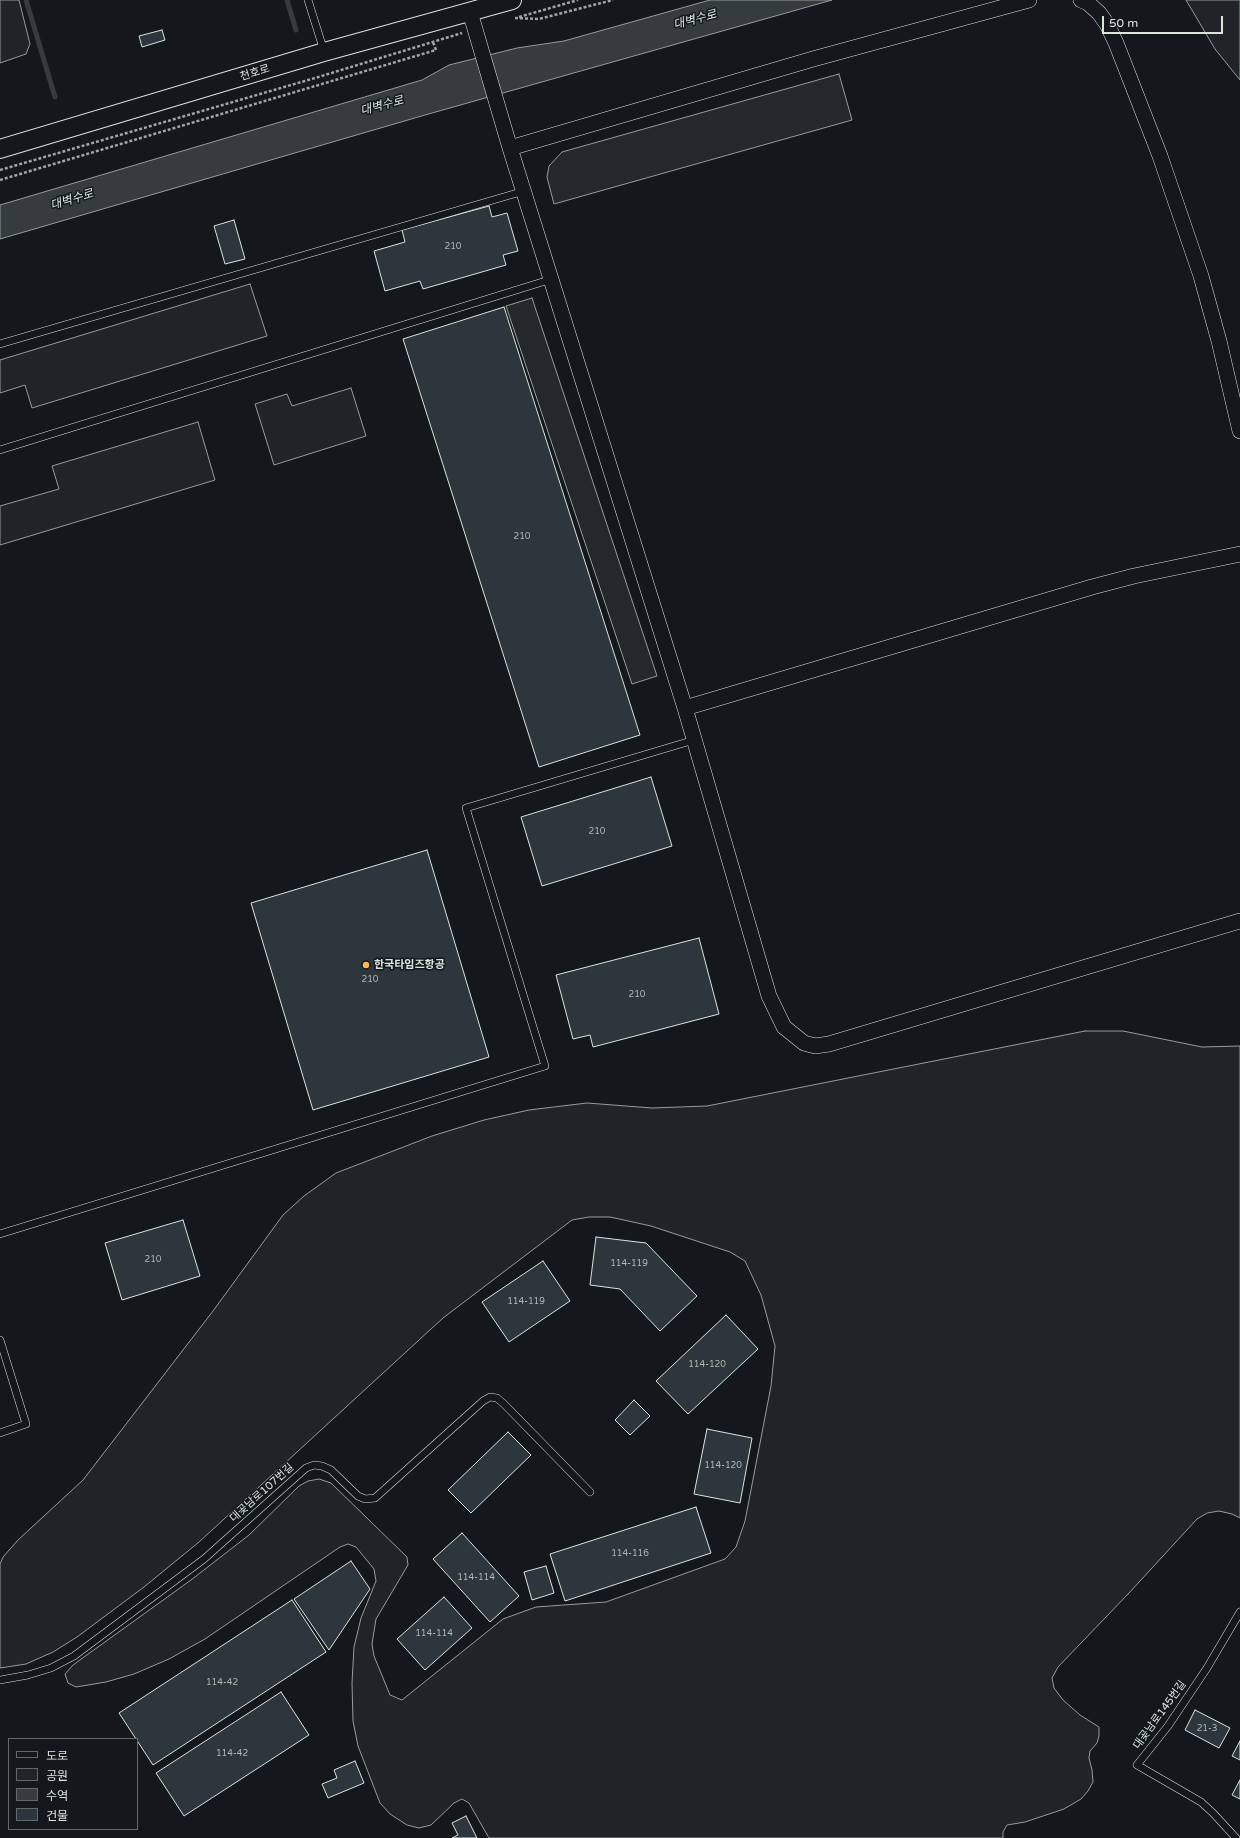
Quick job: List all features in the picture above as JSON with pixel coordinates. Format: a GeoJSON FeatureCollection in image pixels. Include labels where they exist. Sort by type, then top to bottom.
{"type":"FeatureCollection","features":[{"type":"Feature","properties":{"kind":"street","name":"천호로"},"geometry":{"type":"LineString","coordinates":[[0,149],[324,52],[512,0]]}},
{"type":"Feature","properties":{"kind":"street"},"geometry":{"type":"LineString","coordinates":[[510,148],[813,59],[1029,0]]}},
{"type":"Feature","properties":{"kind":"street"},"geometry":{"type":"LineString","coordinates":[[1081,0],[1088,3],[1099,13],[1107,24],[1116,43],[1160,156],[1181,214],[1203,284],[1219,341],[1240,431]]}},
{"type":"Feature","properties":{"kind":"street"},"geometry":{"type":"LineString","coordinates":[[470,12],[510,148],[685,708],[770,996],[784,1027],[804,1043],[815,1046],[854,1037],[1240,921]]}},
{"type":"Feature","properties":{"kind":"street"},"geometry":{"type":"LineString","coordinates":[[685,708],[1092,587],[1134,576],[1240,554]]}},
{"type":"Feature","properties":{"kind":"lane"},"geometry":{"type":"LineString","coordinates":[[308,0],[324,52]]}},
{"type":"Feature","properties":{"kind":"lane"},"geometry":{"type":"LineString","coordinates":[[0,344],[524,191]]}},
{"type":"Feature","properties":{"kind":"lane"},"geometry":{"type":"LineString","coordinates":[[0,450],[552,279]]}},
{"type":"Feature","properties":{"kind":"lane"},"geometry":{"type":"LineString","coordinates":[[0,1234],[545,1066],[466,808],[694,740]]}},
{"type":"Feature","properties":{"kind":"lane"},"geometry":{"type":"LineString","coordinates":[[0,1340],[26,1424],[0,1433]]}},
{"type":"Feature","properties":{"kind":"lane","name":"대곶남로107번길"},"geometry":{"type":"LineString","coordinates":[[0,1680],[28,1675],[50,1668],[74,1656],[204,1559],[306,1468],[314,1465],[322,1466],[331,1470],[358,1496],[365,1499],[375,1498],[483,1401],[490,1397],[497,1398],[504,1404],[590,1492]]}},
{"type":"Feature","properties":{"kind":"lane","name":"대곶남로145번길"},"geometry":{"type":"LineString","coordinates":[[1236,1838],[1201,1802],[1138,1765],[1168,1726],[1207,1668],[1240,1612]]}},
{"type":"Feature","properties":{"kind":"path"},"geometry":{"type":"LineString","coordinates":[[508,20],[578,0]]}},
{"type":"Feature","properties":{"kind":"path"},"geometry":{"type":"LineString","coordinates":[[515,18],[539,19],[613,0]]}},
{"type":"Feature","properties":{"kind":"path"},"geometry":{"type":"LineString","coordinates":[[0,170],[433,42],[476,33]]}},
{"type":"Feature","properties":{"kind":"path"},"geometry":{"type":"LineString","coordinates":[[0,180],[436,50],[433,42]]}},
{"type":"Feature","properties":{"kind":"green space"},"geometry":{"type":"Polygon","coordinates":[[[0,0],[19,0],[30,44],[26,54],[0,63],[0,0]]]}},
{"type":"Feature","properties":{"kind":"green space"},"geometry":{"type":"Polygon","coordinates":[[[1186,0],[1240,0],[1240,80],[1215,49],[1186,0]]]}},
{"type":"Feature","properties":{"kind":"green space"},"geometry":{"type":"Polygon","coordinates":[[[250,284],[267,336],[32,408],[25,385],[0,393],[0,360],[250,284]]]}},
{"type":"Feature","properties":{"kind":"green space"},"geometry":{"type":"Polygon","coordinates":[[[351,388],[366,436],[274,465],[255,404],[287,394],[292,406],[351,388]]]}},
{"type":"Feature","properties":{"kind":"green space"},"geometry":{"type":"Polygon","coordinates":[[[198,422],[215,480],[0,545],[0,506],[59,489],[52,466],[198,422]]]}},
{"type":"Feature","properties":{"kind":"green space"},"geometry":{"type":"Polygon","coordinates":[[[1085,1031],[1123,1031],[1202,1047],[1240,1046],[1240,1518],[1232,1514],[1219,1511],[1207,1513],[1197,1519],[1058,1667],[1052,1678],[1054,1688],[1063,1700],[1080,1715],[1099,1727],[1097,1743],[1090,1751],[1089,1758],[1093,1782],[1081,1799],[1064,1809],[1025,1822],[1007,1825],[1003,1832],[1003,1838],[489,1838],[469,1803],[462,1799],[454,1803],[431,1825],[419,1828],[407,1825],[390,1814],[380,1803],[358,1746],[353,1721],[352,1683],[354,1647],[361,1618],[376,1581],[374,1569],[356,1547],[348,1544],[340,1547],[205,1639],[169,1659],[134,1674],[106,1682],[76,1687],[68,1683],[65,1674],[73,1665],[191,1580],[249,1535],[299,1486],[308,1481],[319,1479],[331,1483],[407,1557],[408,1565],[376,1619],[372,1644],[374,1656],[390,1695],[402,1700],[503,1619],[536,1607],[606,1602],[725,1559],[736,1547],[745,1521],[771,1386],[775,1346],[761,1295],[745,1261],[730,1252],[651,1226],[610,1217],[589,1217],[572,1220],[443,1318],[199,1542],[144,1587],[77,1637],[53,1652],[26,1664],[0,1668],[0,1564],[3,1557],[18,1540],[83,1480],[213,1311],[283,1215],[304,1196],[336,1173],[432,1136],[484,1120],[529,1110],[587,1103],[652,1108],[707,1106],[1085,1031]]]}},
{"type":"Feature","properties":{"kind":"shaded area"},"geometry":{"type":"Polygon","coordinates":[[[839,74],[852,120],[554,204],[547,177],[549,166],[562,152],[839,74]]]}},
{"type":"Feature","properties":{"kind":"shaded area"},"geometry":{"type":"Polygon","coordinates":[[[532,298],[657,676],[632,684],[506,306],[532,298]]]}},
{"type":"Feature","properties":{"kind":"water","name":"대벽수로"},"geometry":{"type":"Polygon","coordinates":[[[710,0],[832,0],[425,115],[0,239],[0,205],[422,80],[449,65],[517,48],[564,41],[710,0]]]}},
{"type":"Feature","properties":{"kind":"building"},"geometry":{"type":"Polygon","coordinates":[[[162,30],[165,40],[142,47],[139,36],[162,30]]]}},
{"type":"Feature","properties":{"kind":"building"},"geometry":{"type":"Polygon","coordinates":[[[489,206],[492,217],[507,213],[518,251],[503,255],[506,265],[423,289],[420,281],[385,291],[374,251],[405,242],[402,230],[489,206]]]}},
{"type":"Feature","properties":{"kind":"building"},"geometry":{"type":"Polygon","coordinates":[[[234,220],[245,259],[225,264],[214,226],[234,220]]]}},
{"type":"Feature","properties":{"kind":"building"},"geometry":{"type":"Polygon","coordinates":[[[504,307],[640,735],[539,767],[403,339],[504,307]]]}},
{"type":"Feature","properties":{"kind":"building"},"geometry":{"type":"Polygon","coordinates":[[[651,777],[672,846],[542,886],[521,817],[651,777]]]}},
{"type":"Feature","properties":{"kind":"building"},"geometry":{"type":"Polygon","coordinates":[[[427,850],[489,1057],[313,1110],[251,903],[427,850]]]}},
{"type":"Feature","properties":{"kind":"building"},"geometry":{"type":"Polygon","coordinates":[[[699,938],[719,1014],[593,1047],[590,1035],[573,1039],[556,975],[699,938]]]}},
{"type":"Feature","properties":{"kind":"building"},"geometry":{"type":"Polygon","coordinates":[[[183,1220],[200,1276],[122,1300],[105,1243],[183,1220]]]}},
{"type":"Feature","properties":{"kind":"building"},"geometry":{"type":"Polygon","coordinates":[[[596,1237],[646,1243],[697,1296],[660,1331],[620,1289],[590,1285],[596,1237]]]}},
{"type":"Feature","properties":{"kind":"building"},"geometry":{"type":"Polygon","coordinates":[[[543,1261],[570,1301],[509,1342],[482,1302],[543,1261]]]}},
{"type":"Feature","properties":{"kind":"building"},"geometry":{"type":"Polygon","coordinates":[[[726,1315],[758,1349],[688,1414],[656,1381],[726,1315]]]}},
{"type":"Feature","properties":{"kind":"building"},"geometry":{"type":"Polygon","coordinates":[[[634,1400],[650,1416],[630,1435],[615,1420],[634,1400]]]}},
{"type":"Feature","properties":{"kind":"building"},"geometry":{"type":"Polygon","coordinates":[[[707,1429],[752,1438],[740,1503],[694,1494],[707,1429]]]}},
{"type":"Feature","properties":{"kind":"building"},"geometry":{"type":"Polygon","coordinates":[[[508,1432],[531,1455],[471,1513],[448,1490],[508,1432]]]}},
{"type":"Feature","properties":{"kind":"building"},"geometry":{"type":"Polygon","coordinates":[[[696,1507],[711,1553],[565,1601],[550,1554],[696,1507]]]}},
{"type":"Feature","properties":{"kind":"building"},"geometry":{"type":"Polygon","coordinates":[[[462,1533],[519,1596],[490,1622],[433,1559],[462,1533]]]}},
{"type":"Feature","properties":{"kind":"building"},"geometry":{"type":"Polygon","coordinates":[[[351,1561],[370,1589],[329,1650],[294,1599],[351,1561]]]}},
{"type":"Feature","properties":{"kind":"building"},"geometry":{"type":"Polygon","coordinates":[[[546,1566],[554,1593],[532,1600],[524,1572],[546,1566]]]}},
{"type":"Feature","properties":{"kind":"building"},"geometry":{"type":"Polygon","coordinates":[[[444,1597],[472,1628],[425,1670],[397,1639],[444,1597]]]}},
{"type":"Feature","properties":{"kind":"building"},"geometry":{"type":"Polygon","coordinates":[[[292,1600],[326,1652],[153,1765],[138,1742],[138,1738],[135,1738],[119,1713],[292,1600]]]}},
{"type":"Feature","properties":{"kind":"building"},"geometry":{"type":"Polygon","coordinates":[[[281,1692],[309,1735],[184,1816],[156,1773],[281,1692]]]}},
{"type":"Feature","properties":{"kind":"building"},"geometry":{"type":"Polygon","coordinates":[[[1195,1710],[1230,1728],[1219,1748],[1185,1730],[1195,1710]]]}},
{"type":"Feature","properties":{"kind":"building"},"geometry":{"type":"Polygon","coordinates":[[[1240,1741],[1240,1760],[1232,1756],[1240,1741]]]}},
{"type":"Feature","properties":{"kind":"building"},"geometry":{"type":"Polygon","coordinates":[[[355,1761],[364,1783],[328,1798],[322,1784],[337,1778],[334,1770],[355,1761]]]}},
{"type":"Feature","properties":{"kind":"building"},"geometry":{"type":"Polygon","coordinates":[[[1240,1780],[1240,1799],[1232,1795],[1240,1780]]]}},
{"type":"Feature","properties":{"kind":"building"},"geometry":{"type":"Polygon","coordinates":[[[466,1816],[477,1838],[452,1838],[458,1835],[452,1823],[466,1816]]]}},
{"type":"Feature","properties":{"kind":"waterway"},"geometry":{"type":"LineString","coordinates":[[26,0],[55,97]]}},
{"type":"Feature","properties":{"kind":"waterway"},"geometry":{"type":"LineString","coordinates":[[287,0],[296,30]]}},
{"type":"Feature","properties":{"kind":"place","name":"한국타임즈항공"},"geometry":{"type":"Point","coordinates":[366,965]}}]}
